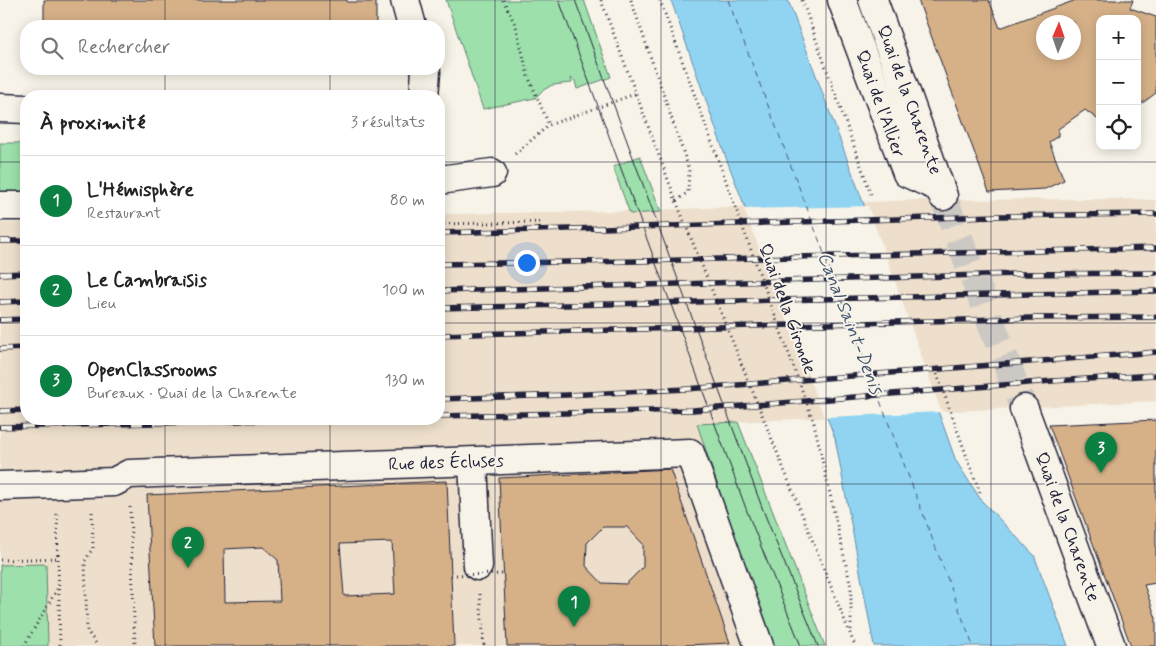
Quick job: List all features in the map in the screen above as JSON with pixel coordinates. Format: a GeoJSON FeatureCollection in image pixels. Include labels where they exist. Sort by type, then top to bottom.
{"type":"FeatureCollection","features":[{"type":"Feature","properties":{"kind":"street"},"geometry":{"type":"LineString","coordinates":[[405,0],[410,20]]}},
{"type":"Feature","properties":{"kind":"street","name":"Quai de l'Allier"},"geometry":{"type":"LineString","coordinates":[[842,0],[907,173],[942,194]]}},
{"type":"Feature","properties":{"kind":"street","name":"Quai de la Charente"},"geometry":{"type":"LineString","coordinates":[[873,0],[942,194]]}},
{"type":"Feature","properties":{"kind":"street"},"geometry":{"type":"LineString","coordinates":[[424,90],[426,75]]}},
{"type":"Feature","properties":{"kind":"street"},"geometry":{"type":"LineString","coordinates":[[0,108],[20,109]]}},
{"type":"Feature","properties":{"kind":"street"},"geometry":{"type":"LineString","coordinates":[[445,179],[492,173]]}},
{"type":"Feature","properties":{"kind":"street"},"geometry":{"type":"LineString","coordinates":[[0,206],[20,206]]}},
{"type":"Feature","properties":{"kind":"street","name":"Quai de la Charente"},"geometry":{"type":"LineString","coordinates":[[1024,408],[1111,646]]}},
{"type":"Feature","properties":{"kind":"street","name":"Rue des Écluses"},"geometry":{"type":"LineString","coordinates":[[0,486],[114,482],[129,474],[690,453],[759,646]]}},
{"type":"Feature","properties":{"kind":"street"},"geometry":{"type":"LineString","coordinates":[[473,462],[487,575]]}},
{"type":"Feature","properties":{"kind":"path"},"geometry":{"type":"LineString","coordinates":[[503,0],[516,26],[528,76],[549,125]]}},
{"type":"Feature","properties":{"kind":"path","name":"Quai de la Gironde"},"geometry":{"type":"LineString","coordinates":[[601,0],[676,201],[851,636],[857,646]]}},
{"type":"Feature","properties":{"kind":"path"},"geometry":{"type":"LineString","coordinates":[[632,0],[689,168],[688,192],[676,201]]}},
{"type":"Feature","properties":{"kind":"path","name":"Quai de la Gironde"},"geometry":{"type":"LineString","coordinates":[[660,0],[814,423],[851,588],[851,636]]}},
{"type":"Feature","properties":{"kind":"path"},"geometry":{"type":"LineString","coordinates":[[802,0],[872,197]]}},
{"type":"Feature","properties":{"kind":"path"},"geometry":{"type":"LineString","coordinates":[[492,173],[549,125],[635,94]]}},
{"type":"Feature","properties":{"kind":"path"},"geometry":{"type":"LineString","coordinates":[[445,224],[543,222]]}},
{"type":"Feature","properties":{"kind":"path"},"geometry":{"type":"LineString","coordinates":[[937,374],[980,493]]}},
{"type":"Feature","properties":{"kind":"path"},"geometry":{"type":"LineString","coordinates":[[129,474],[135,646]]}},
{"type":"Feature","properties":{"kind":"path"},"geometry":{"type":"LineString","coordinates":[[57,512],[60,646]]}},
{"type":"Feature","properties":{"kind":"path"},"geometry":{"type":"LineString","coordinates":[[92,512],[93,548],[85,561],[88,631],[98,646]]}},
{"type":"Feature","properties":{"kind":"path"},"geometry":{"type":"LineString","coordinates":[[0,560],[59,558]]}},
{"type":"Feature","properties":{"kind":"path"},"geometry":{"type":"LineString","coordinates":[[451,575],[487,575]]}},
{"type":"Feature","properties":{"kind":"path"},"geometry":{"type":"LineString","coordinates":[[24,646],[59,585]]}},
{"type":"Feature","properties":{"kind":"path"},"geometry":{"type":"LineString","coordinates":[[480,593],[484,646]]}},
{"type":"Feature","properties":{"kind":"shaded area"},"geometry":{"type":"Polygon","coordinates":[[[922,200],[1156,200],[1156,401],[697,424],[772,646],[0,646],[0,223],[20,223],[20,425],[445,425],[445,214],[623,211],[922,200]]]}},
{"type":"Feature","properties":{"kind":"green space"},"geometry":{"type":"Polygon","coordinates":[[[446,0],[584,0],[611,77],[577,89],[575,81],[571,78],[572,83],[552,85],[535,98],[483,109],[446,0]]]}},
{"type":"Feature","properties":{"kind":"green space"},"geometry":{"type":"Polygon","coordinates":[[[0,143],[20,143],[20,195],[0,196],[0,143]]]}},
{"type":"Feature","properties":{"kind":"green space"},"geometry":{"type":"Polygon","coordinates":[[[640,156],[661,212],[630,214],[613,167],[640,156]]]}},
{"type":"Feature","properties":{"kind":"green space"},"geometry":{"type":"Polygon","coordinates":[[[738,422],[825,646],[772,646],[697,424],[738,422]]]}},
{"type":"Feature","properties":{"kind":"green space"},"geometry":{"type":"Polygon","coordinates":[[[46,564],[48,646],[0,646],[0,565],[46,564]]]}},
{"type":"Feature","properties":{"kind":"water","name":"Canal Saint-Denis"},"geometry":{"type":"Polygon","coordinates":[[[671,0],[788,0],[956,461],[981,500],[1034,555],[1068,646],[874,646],[835,438],[726,158],[671,0]]]}},
{"type":"Feature","properties":{"kind":"pier"},"geometry":{"type":"Polygon","coordinates":[[[868,206],[942,412],[824,417],[744,209],[868,206]]]}},
{"type":"Feature","properties":{"kind":"building"},"geometry":{"type":"Polygon","coordinates":[[[44,0],[347,0],[347,2],[376,2],[376,20],[44,20],[44,0]]]}},
{"type":"Feature","properties":{"kind":"building"},"geometry":{"type":"Polygon","coordinates":[[[918,0],[989,0],[1000,28],[1076,0],[1133,0],[1130,8],[1156,17],[1156,93],[1141,104],[1141,15],[1096,15],[1096,118],[1085,110],[1058,129],[1058,136],[1049,142],[1064,180],[1045,189],[989,192],[918,0]]]}},
{"type":"Feature","properties":{"kind":"building"},"geometry":{"type":"Polygon","coordinates":[[[1156,420],[1156,583],[1144,585],[1156,618],[1156,646],[1131,646],[1049,425],[1156,420]]]}},
{"type":"Feature","properties":{"kind":"building"},"geometry":{"type":"Polygon","coordinates":[[[670,469],[730,643],[662,646],[507,646],[499,478],[670,469]],[[603,527],[587,543],[586,566],[602,583],[626,584],[643,567],[643,544],[627,527],[603,527]]]}},
{"type":"Feature","properties":{"kind":"building"},"geometry":{"type":"Polygon","coordinates":[[[447,481],[454,646],[155,646],[147,495],[447,481]],[[392,542],[340,544],[344,596],[395,594],[392,542]],[[263,547],[224,549],[225,602],[280,601],[278,560],[263,547]]]}},
{"type":"Feature","properties":{"kind":"ferry route"},"geometry":{"type":"LineString","coordinates":[[728,0],[973,646]]}},
{"type":"Feature","properties":{"kind":"tunnel"},"geometry":{"type":"LineString","coordinates":[[944,199],[1024,409]]}},
{"type":"Feature","properties":{"kind":"tram line"},"geometry":{"type":"LineString","coordinates":[[559,0],[748,514],[801,646]]}},
{"type":"Feature","properties":{"kind":"tram line"},"geometry":{"type":"LineString","coordinates":[[575,0],[763,510],[818,646]]}},
{"type":"Feature","properties":{"kind":"railway"},"geometry":{"type":"LineString","coordinates":[[445,233],[997,216],[1156,214]]}},
{"type":"Feature","properties":{"kind":"railway"},"geometry":{"type":"LineString","coordinates":[[0,241],[20,241]]}},
{"type":"Feature","properties":{"kind":"railway"},"geometry":{"type":"LineString","coordinates":[[445,264],[1156,248]]}},
{"type":"Feature","properties":{"kind":"railway"},"geometry":{"type":"LineString","coordinates":[[0,274],[20,273]]}},
{"type":"Feature","properties":{"kind":"railway"},"geometry":{"type":"LineString","coordinates":[[445,291],[1017,274],[1156,273]]}},
{"type":"Feature","properties":{"kind":"railway"},"geometry":{"type":"LineString","coordinates":[[445,308],[1156,291]]}},
{"type":"Feature","properties":{"kind":"railway"},"geometry":{"type":"LineString","coordinates":[[0,302],[20,301]]}},
{"type":"Feature","properties":{"kind":"railway"},"geometry":{"type":"LineString","coordinates":[[445,335],[1031,318],[1156,317]]}},
{"type":"Feature","properties":{"kind":"railway"},"geometry":{"type":"LineString","coordinates":[[0,320],[20,319]]}},
{"type":"Feature","properties":{"kind":"railway"},"geometry":{"type":"LineString","coordinates":[[0,349],[20,348]]}},
{"type":"Feature","properties":{"kind":"railway"},"geometry":{"type":"LineString","coordinates":[[445,399],[686,389],[1156,352]]}},
{"type":"Feature","properties":{"kind":"railway"},"geometry":{"type":"LineString","coordinates":[[445,416],[693,410],[1052,381],[1156,375]]}},
{"type":"Feature","properties":{"kind":"railway"},"geometry":{"type":"LineString","coordinates":[[0,411],[20,410]]}},
{"type":"Feature","properties":{"kind":"railway"},"geometry":{"type":"LineString","coordinates":[[0,427],[79,425]]}},
{"type":"Feature","properties":{"kind":"place","name":"OpenClassrooms"},"geometry":{"type":"Point","coordinates":[1101,473]}},
{"type":"Feature","properties":{"kind":"place","name":"Le Cambraisis"},"geometry":{"type":"Point","coordinates":[188,568]}},
{"type":"Feature","properties":{"kind":"place","name":"L'Hémisphère"},"geometry":{"type":"Point","coordinates":[574,627]}}]}
